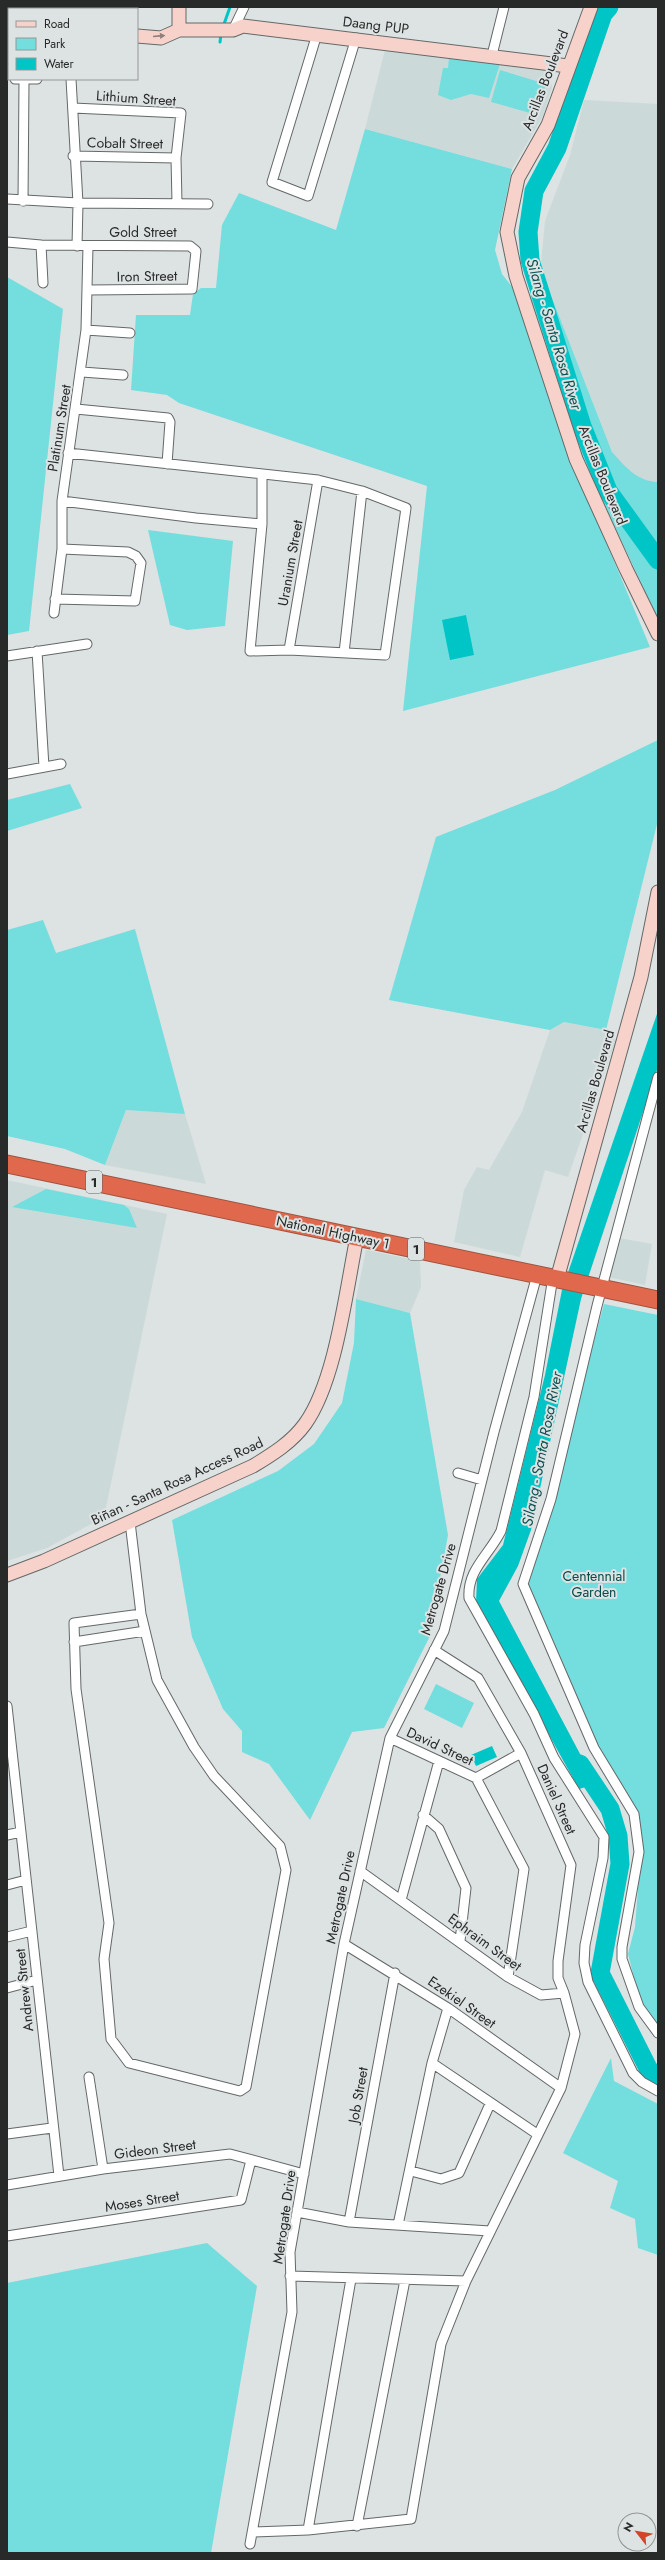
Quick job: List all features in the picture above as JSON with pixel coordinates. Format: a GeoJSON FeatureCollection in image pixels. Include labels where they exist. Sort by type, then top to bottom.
{"type":"FeatureCollection","features":[{"type":"Feature","properties":{"kind":"highway","name":"National Highway 1"},"geometry":{"type":"LineString","coordinates":[[7,1164],[658,1300]]}},
{"type":"Feature","properties":{"kind":"main road"},"geometry":{"type":"LineString","coordinates":[[138,36],[161,38],[179,30],[179,7]]}},
{"type":"Feature","properties":{"kind":"main road","name":"Arcillas Boulevard"},"geometry":{"type":"LineString","coordinates":[[591,7],[568,66],[548,125],[518,178],[507,232],[516,276],[576,459],[623,564],[658,634]]}},
{"type":"Feature","properties":{"kind":"main road","name":"Daang PUP"},"geometry":{"type":"LineString","coordinates":[[179,30],[231,30],[243,26],[356,38],[568,66]]}},
{"type":"Feature","properties":{"kind":"main road","name":"Arcillas Boulevard"},"geometry":{"type":"LineString","coordinates":[[548,1278],[641,977],[658,892]]}},
{"type":"Feature","properties":{"kind":"main road","name":"Biñan - Santa Rosa Access Road"},"geometry":{"type":"LineString","coordinates":[[7,1575],[44,1561],[253,1466],[287,1443],[304,1425],[324,1390],[344,1304],[357,1237]]}},
{"type":"Feature","properties":{"kind":"street"},"geometry":{"type":"LineString","coordinates":[[231,30],[244,7]]}},
{"type":"Feature","properties":{"kind":"street"},"geometry":{"type":"LineString","coordinates":[[492,55],[504,7]]}},
{"type":"Feature","properties":{"kind":"street"},"geometry":{"type":"LineString","coordinates":[[317,34],[272,182],[308,196],[356,38]]}},
{"type":"Feature","properties":{"kind":"street"},"geometry":{"type":"LineString","coordinates":[[19,80],[23,201]]}},
{"type":"Feature","properties":{"kind":"street"},"geometry":{"type":"LineString","coordinates":[[71,80],[73,108],[73,156],[78,203],[77,246]]}},
{"type":"Feature","properties":{"kind":"street","name":"Lithium Street"},"geometry":{"type":"LineString","coordinates":[[73,108],[181,113],[176,158],[177,203]]}},
{"type":"Feature","properties":{"kind":"street","name":"Cobalt Street"},"geometry":{"type":"LineString","coordinates":[[73,156],[176,158]]}},
{"type":"Feature","properties":{"kind":"street"},"geometry":{"type":"LineString","coordinates":[[7,199],[78,203],[208,204]]}},
{"type":"Feature","properties":{"kind":"street","name":"Gold Street"},"geometry":{"type":"LineString","coordinates":[[7,242],[77,246],[190,246],[196,251]]}},
{"type":"Feature","properties":{"kind":"street"},"geometry":{"type":"LineString","coordinates":[[41,245],[43,283]]}},
{"type":"Feature","properties":{"kind":"street","name":"Platinum Street"},"geometry":{"type":"LineString","coordinates":[[54,614],[62,549],[62,501],[68,453],[82,372],[86,330],[88,246]]}},
{"type":"Feature","properties":{"kind":"street","name":"Iron Street"},"geometry":{"type":"LineString","coordinates":[[88,290],[192,289],[196,251]]}},
{"type":"Feature","properties":{"kind":"street"},"geometry":{"type":"LineString","coordinates":[[86,330],[130,333]]}},
{"type":"Feature","properties":{"kind":"street"},"geometry":{"type":"LineString","coordinates":[[82,372],[123,375]]}},
{"type":"Feature","properties":{"kind":"street"},"geometry":{"type":"LineString","coordinates":[[76,409],[168,418],[170,422],[167,464]]}},
{"type":"Feature","properties":{"kind":"street"},"geometry":{"type":"LineString","coordinates":[[68,453],[318,480],[362,491],[406,508],[385,655],[289,650],[250,651],[262,524],[262,474]]}},
{"type":"Feature","properties":{"kind":"street","name":"Uranium Street"},"geometry":{"type":"LineString","coordinates":[[289,650],[318,480]]}},
{"type":"Feature","properties":{"kind":"street"},"geometry":{"type":"LineString","coordinates":[[344,653],[362,491]]}},
{"type":"Feature","properties":{"kind":"street"},"geometry":{"type":"LineString","coordinates":[[62,501],[196,518],[262,524]]}},
{"type":"Feature","properties":{"kind":"street"},"geometry":{"type":"LineString","coordinates":[[55,599],[135,602],[140,563],[136,556],[128,552],[62,549]]}},
{"type":"Feature","properties":{"kind":"street"},"geometry":{"type":"LineString","coordinates":[[7,656],[87,644]]}},
{"type":"Feature","properties":{"kind":"street"},"geometry":{"type":"LineString","coordinates":[[37,651],[44,767]]}},
{"type":"Feature","properties":{"kind":"street"},"geometry":{"type":"LineString","coordinates":[[7,774],[61,764]]}},
{"type":"Feature","properties":{"kind":"street"},"geometry":{"type":"LineString","coordinates":[[658,1077],[602,1288],[551,1499],[523,1584],[594,1748],[634,1814],[639,1852],[624,1935],[622,1959],[638,2007],[658,2033]]}},
{"type":"Feature","properties":{"kind":"street"},"geometry":{"type":"LineString","coordinates":[[548,1278],[534,1397],[519,1464],[501,1531],[494,1546],[470,1579],[469,1598],[534,1714],[554,1758],[604,1837],[603,1858],[585,1945],[584,1964],[588,1982],[633,2073],[642,2082],[658,2091]]}},
{"type":"Feature","properties":{"kind":"street","name":"Metrogate Drive"},"geometry":{"type":"LineString","coordinates":[[250,2544],[254,2532],[292,2312],[290,2252],[344,1944],[390,1738],[444,1631],[482,1480],[548,1278]]}},
{"type":"Feature","properties":{"kind":"street"},"geometry":{"type":"LineString","coordinates":[[458,1473],[482,1480]]}},
{"type":"Feature","properties":{"kind":"street"},"geometry":{"type":"LineString","coordinates":[[130,1522],[141,1614],[157,1680],[194,1747],[214,1776],[280,1846],[286,1870],[246,2087],[240,2091],[129,2063],[111,2040],[104,1959],[109,1923],[76,1689],[74,1623],[79,1621],[141,1614]]}},
{"type":"Feature","properties":{"kind":"street"},"geometry":{"type":"LineString","coordinates":[[74,1642],[145,1631]]}},
{"type":"Feature","properties":{"kind":"street","name":"Daniel Street"},"geometry":{"type":"LineString","coordinates":[[434,1650],[478,1678],[521,1753],[571,1865],[558,1961],[558,1978],[564,1993]]}},
{"type":"Feature","properties":{"kind":"street","name":"Andrew Street"},"geometry":{"type":"LineString","coordinates":[[7,1706],[11,1782],[21,1832],[52,2128],[59,2176]]}},
{"type":"Feature","properties":{"kind":"street","name":"David Street"},"geometry":{"type":"LineString","coordinates":[[390,1738],[476,1778],[521,1753]]}},
{"type":"Feature","properties":{"kind":"street"},"geometry":{"type":"LineString","coordinates":[[401,1900],[439,1761]]}},
{"type":"Feature","properties":{"kind":"street"},"geometry":{"type":"LineString","coordinates":[[476,1778],[524,1869],[508,1978]]}},
{"type":"Feature","properties":{"kind":"street"},"geometry":{"type":"LineString","coordinates":[[423,1815],[439,1829],[466,1888],[460,1941]]}},
{"type":"Feature","properties":{"kind":"street"},"geometry":{"type":"LineString","coordinates":[[7,1835],[21,1832]]}},
{"type":"Feature","properties":{"kind":"street","name":"Ephraim Street"},"geometry":{"type":"LineString","coordinates":[[360,1871],[460,1941],[508,1978],[541,1995],[564,1993]]}},
{"type":"Feature","properties":{"kind":"street"},"geometry":{"type":"LineString","coordinates":[[7,1885],[26,1880]]}},
{"type":"Feature","properties":{"kind":"street"},"geometry":{"type":"LineString","coordinates":[[7,1937],[32,1931]]}},
{"type":"Feature","properties":{"kind":"street","name":"Ezekiel Street"},"geometry":{"type":"LineString","coordinates":[[344,1944],[394,1973],[448,2008],[560,2088]]}},
{"type":"Feature","properties":{"kind":"street","name":"Job Street"},"geometry":{"type":"LineString","coordinates":[[349,2222],[394,1973]]}},
{"type":"Feature","properties":{"kind":"street"},"geometry":{"type":"LineString","coordinates":[[7,1988],[37,1980]]}},
{"type":"Feature","properties":{"kind":"street"},"geometry":{"type":"LineString","coordinates":[[254,2532],[357,2526],[411,2519],[441,2344],[466,2281],[560,2088],[575,2034],[564,1993]]}},
{"type":"Feature","properties":{"kind":"street"},"geometry":{"type":"LineString","coordinates":[[398,2225],[411,2171],[432,2063],[448,2008]]}},
{"type":"Feature","properties":{"kind":"street"},"geometry":{"type":"LineString","coordinates":[[432,2063],[490,2104],[537,2134]]}},
{"type":"Feature","properties":{"kind":"street"},"geometry":{"type":"LineString","coordinates":[[89,2077],[103,2169]]}},
{"type":"Feature","properties":{"kind":"street"},"geometry":{"type":"LineString","coordinates":[[411,2171],[441,2179],[459,2174],[490,2104]]}},
{"type":"Feature","properties":{"kind":"street"},"geometry":{"type":"LineString","coordinates":[[7,2134],[52,2128]]}},
{"type":"Feature","properties":{"kind":"street","name":"Gideon Street"},"geometry":{"type":"LineString","coordinates":[[7,2186],[103,2169],[230,2154],[304,2174]]}},
{"type":"Feature","properties":{"kind":"street","name":"Moses Street"},"geometry":{"type":"LineString","coordinates":[[7,2236],[241,2200],[251,2160]]}},
{"type":"Feature","properties":{"kind":"street"},"geometry":{"type":"LineString","coordinates":[[297,2212],[349,2222],[490,2231]]}},
{"type":"Feature","properties":{"kind":"street"},"geometry":{"type":"LineString","coordinates":[[290,2276],[351,2279],[466,2281]]}},
{"type":"Feature","properties":{"kind":"street"},"geometry":{"type":"LineString","coordinates":[[308,2530],[351,2279]]}},
{"type":"Feature","properties":{"kind":"street"},"geometry":{"type":"LineString","coordinates":[[357,2526],[405,2280]]}},
{"type":"Feature","properties":{"kind":"shaded area"},"geometry":{"type":"Polygon","coordinates":[[[385,50],[549,70],[552,88],[543,116],[512,169],[365,129],[385,50]]]}},
{"type":"Feature","properties":{"kind":"shaded area"},"geometry":{"type":"Polygon","coordinates":[[[584,100],[658,104],[658,482],[646,482],[631,474],[612,452],[547,285],[541,263],[545,221],[570,155],[584,100]]]}},
{"type":"Feature","properties":{"kind":"shaded area"},"geometry":{"type":"Polygon","coordinates":[[[564,1022],[606,1030],[616,1040],[568,1177],[545,1170],[520,1257],[454,1242],[464,1190],[477,1167],[489,1170],[522,1112],[550,1030],[564,1022]]]}},
{"type":"Feature","properties":{"kind":"shaded area"},"geometry":{"type":"Polygon","coordinates":[[[126,1110],[185,1114],[206,1184],[105,1165],[126,1110]]]}},
{"type":"Feature","properties":{"kind":"shaded area"},"geometry":{"type":"Polygon","coordinates":[[[7,1180],[167,1214],[104,1517],[47,1548],[7,1561],[7,1180]]]}},
{"type":"Feature","properties":{"kind":"shaded area"},"geometry":{"type":"Polygon","coordinates":[[[619,1238],[652,1244],[645,1285],[608,1277],[619,1238]]]}},
{"type":"Feature","properties":{"kind":"shaded area"},"geometry":{"type":"Polygon","coordinates":[[[366,1250],[420,1261],[421,1287],[410,1313],[356,1299],[366,1250]]]}},
{"type":"Feature","properties":{"kind":"green space"},"geometry":{"type":"Polygon","coordinates":[[[449,58],[500,64],[489,98],[471,94],[451,100],[438,95],[443,68],[448,68],[449,58]]]}},
{"type":"Feature","properties":{"kind":"green space"},"geometry":{"type":"Polygon","coordinates":[[[500,70],[546,84],[537,115],[491,102],[500,70]]]}},
{"type":"Feature","properties":{"kind":"green space"},"geometry":{"type":"Polygon","coordinates":[[[365,129],[512,169],[495,250],[502,274],[516,292],[568,451],[650,647],[403,711],[427,486],[179,403],[167,395],[131,390],[136,315],[190,315],[193,294],[201,288],[216,288],[222,225],[239,193],[336,230],[365,129]]]}},
{"type":"Feature","properties":{"kind":"green space"},"geometry":{"type":"Polygon","coordinates":[[[7,277],[63,309],[29,631],[7,635],[7,277]]]}},
{"type":"Feature","properties":{"kind":"green space"},"geometry":{"type":"Polygon","coordinates":[[[547,285],[612,452],[637,476],[650,481],[658,482],[658,619],[575,442],[528,297],[547,285]]]}},
{"type":"Feature","properties":{"kind":"green space"},"geometry":{"type":"Polygon","coordinates":[[[148,530],[233,541],[225,626],[187,630],[170,625],[148,530]]]}},
{"type":"Feature","properties":{"kind":"green space"},"geometry":{"type":"Polygon","coordinates":[[[658,740],[658,820],[606,1030],[564,1022],[550,1030],[389,1000],[436,837],[555,790],[658,740]]]}},
{"type":"Feature","properties":{"kind":"green space"},"geometry":{"type":"Polygon","coordinates":[[[70,784],[82,808],[7,831],[7,800],[70,784]]]}},
{"type":"Feature","properties":{"kind":"green space"},"geometry":{"type":"Polygon","coordinates":[[[43,920],[56,953],[135,929],[185,1114],[126,1110],[105,1165],[65,1149],[7,1136],[7,930],[43,920]]]}},
{"type":"Feature","properties":{"kind":"green space"},"geometry":{"type":"Polygon","coordinates":[[[46,1189],[124,1205],[129,1209],[137,1228],[12,1207],[46,1189]]]}},
{"type":"Feature","properties":{"kind":"green space"},"geometry":{"type":"Polygon","coordinates":[[[356,1299],[410,1313],[448,1535],[429,1638],[384,1728],[352,1732],[310,1820],[269,1764],[242,1752],[242,1731],[223,1709],[192,1637],[172,1520],[278,1471],[314,1444],[342,1403],[354,1343],[356,1299]]]}},
{"type":"Feature","properties":{"kind":"green space","name":"Centennial Garden"},"geometry":{"type":"Polygon","coordinates":[[[604,1304],[658,1315],[658,2026],[641,2005],[628,1954],[635,1927],[641,1851],[636,1814],[590,1749],[527,1589],[604,1304]]]}},
{"type":"Feature","properties":{"kind":"green space"},"geometry":{"type":"Polygon","coordinates":[[[436,1684],[474,1703],[462,1728],[424,1709],[436,1684]]]}},
{"type":"Feature","properties":{"kind":"green space"},"geometry":{"type":"Polygon","coordinates":[[[611,2058],[614,2081],[658,2104],[658,2255],[638,2248],[635,2219],[610,2208],[618,2181],[563,2153],[611,2058]]]}},
{"type":"Feature","properties":{"kind":"green space"},"geometry":{"type":"Polygon","coordinates":[[[207,2243],[257,2286],[211,2553],[7,2553],[7,2283],[207,2243]]]}},
{"type":"Feature","properties":{"kind":"water"},"geometry":{"type":"Polygon","coordinates":[[[466,615],[474,655],[450,660],[442,620],[466,615]]]}},
{"type":"Feature","properties":{"kind":"water"},"geometry":{"type":"Polygon","coordinates":[[[658,1011],[658,1067],[581,1299],[531,1530],[518,1566],[499,1601],[596,1784],[579,1789],[476,1603],[477,1579],[503,1545],[545,1375],[562,1290],[658,1011]]]}},
{"type":"Feature","properties":{"kind":"water"},"geometry":{"type":"Polygon","coordinates":[[[492,1746],[497,1757],[476,1766],[471,1755],[492,1746]]]}},
{"type":"Feature","properties":{"kind":"waterway"},"geometry":{"type":"LineString","coordinates":[[223,27],[230,7]]}},
{"type":"Feature","properties":{"kind":"waterway","name":"Silang - Santa Rosa River"},"geometry":{"type":"LineString","coordinates":[[609,7],[603,14],[557,148],[534,191],[528,232],[530,260],[582,426],[608,491],[658,560]]}},
{"type":"Feature","properties":{"kind":"waterway"},"geometry":{"type":"LineString","coordinates":[[220,42],[221,34]]}},
{"type":"Feature","properties":{"kind":"waterway","name":"Silang - Santa Rosa River"},"geometry":{"type":"LineString","coordinates":[[580,1764],[610,1809],[618,1836],[620,1864],[600,1973],[648,2068],[658,2081]]}}]}
